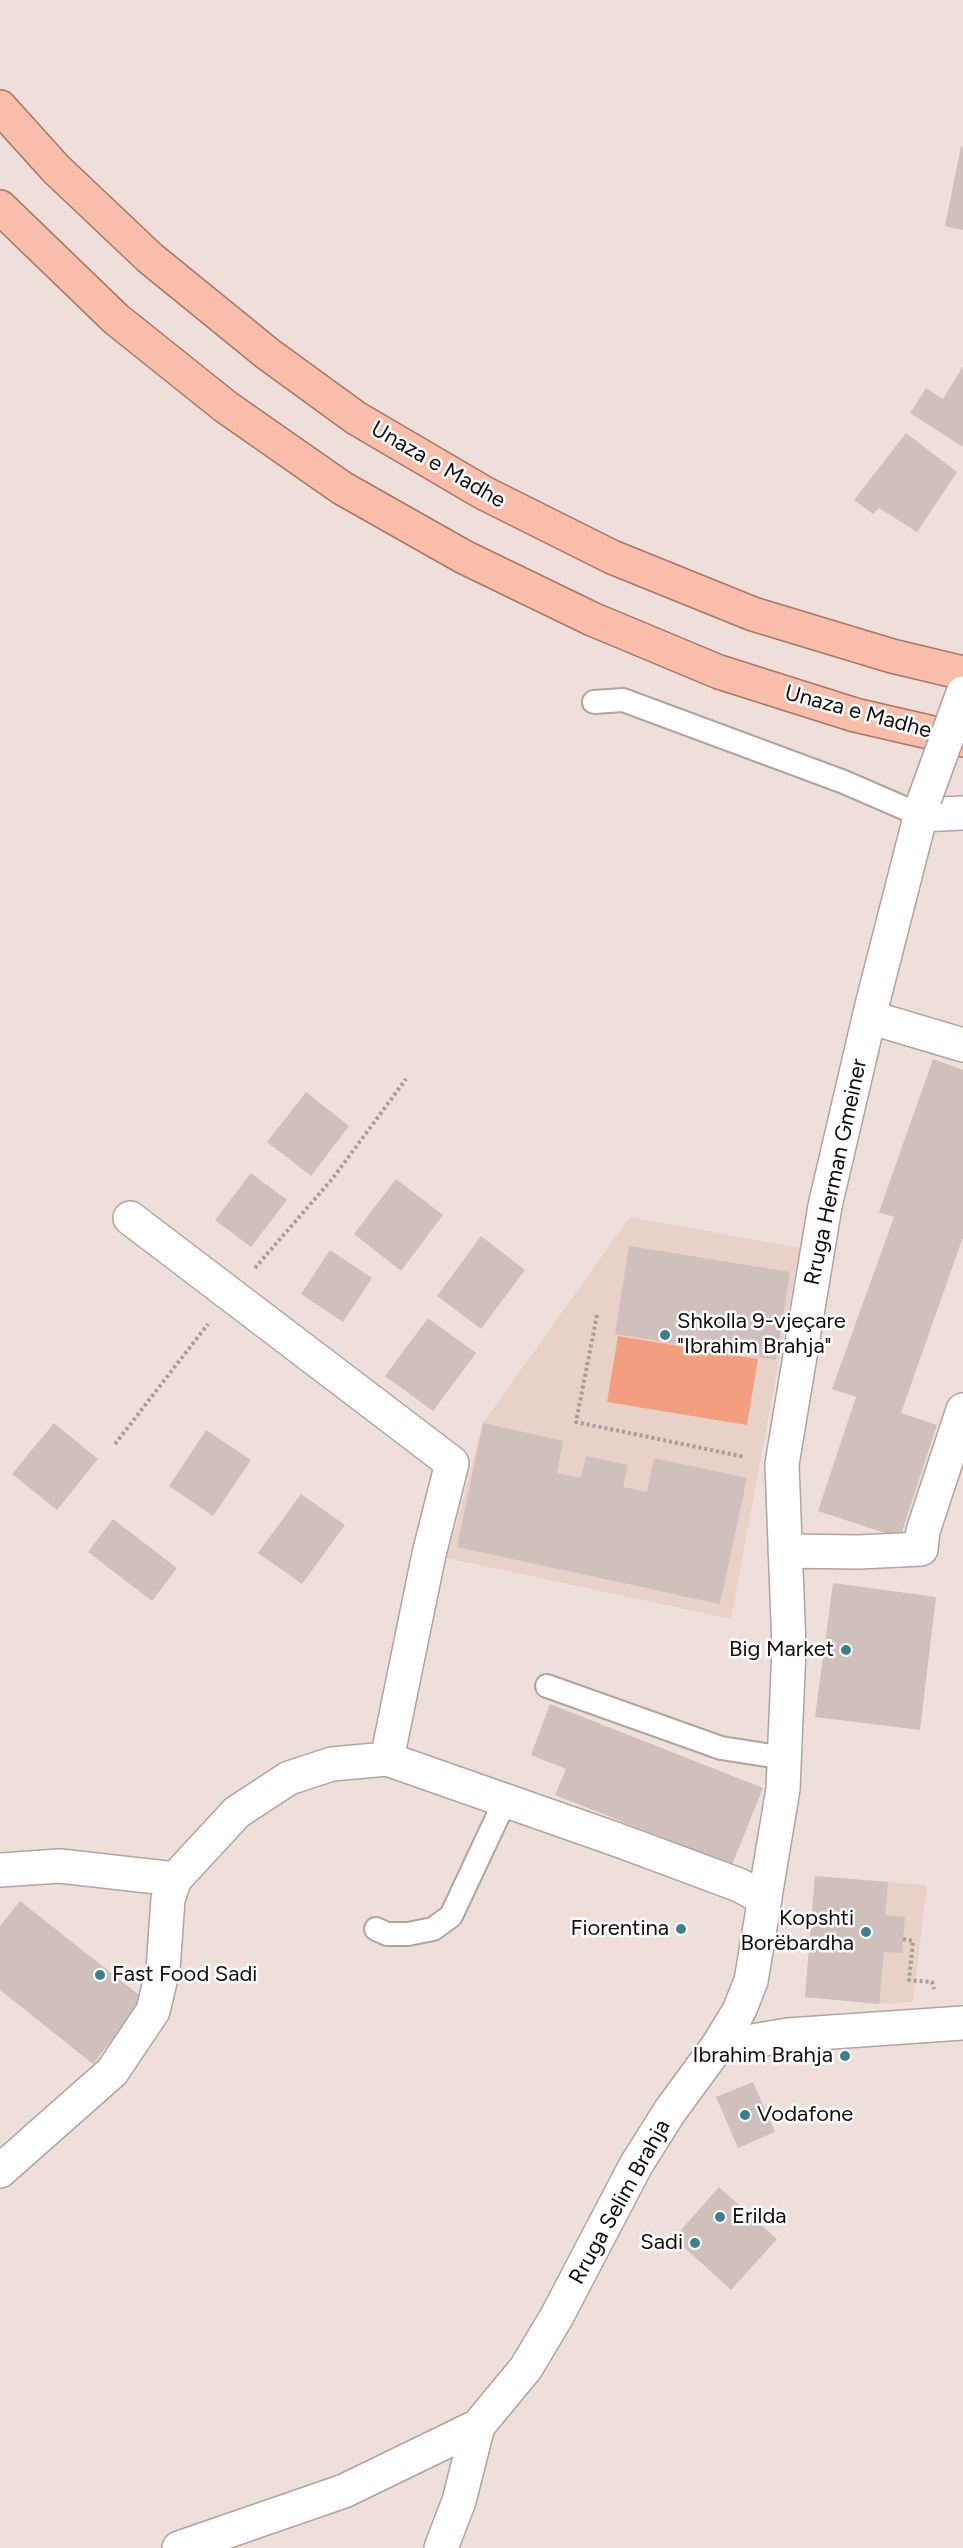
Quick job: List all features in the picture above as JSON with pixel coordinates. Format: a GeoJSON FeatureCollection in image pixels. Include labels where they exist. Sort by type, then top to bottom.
{"type":"FeatureCollection","features":[{"type":"Feature","properties":{"kind":"highway","name":"Unaza e Madhe"},"geometry":{"type":"LineString","coordinates":[[0,108],[56,169],[150,258],[268,354],[356,418],[484,493],[612,557],[753,614],[892,656],[963,674]]}},
{"type":"Feature","properties":{"kind":"highway","name":"Unaza e Madhe"},"geometry":{"type":"LineString","coordinates":[[0,207],[116,319],[226,407],[342,488],[464,557],[592,619],[720,672],[855,715],[963,740]]}},
{"type":"Feature","properties":{"kind":"street","name":"Rruga Herman Gmeiner"},"geometry":{"type":"LineString","coordinates":[[717,2047],[739,2011],[751,1981],[783,1789],[789,1648],[782,1464],[825,1206],[922,807],[963,693]]}},
{"type":"Feature","properties":{"kind":"street"},"geometry":{"type":"LineString","coordinates":[[922,807],[963,813]]}},
{"type":"Feature","properties":{"kind":"street"},"geometry":{"type":"LineString","coordinates":[[870,1017],[963,1045]]}},
{"type":"Feature","properties":{"kind":"street"},"geometry":{"type":"LineString","coordinates":[[130,1218],[452,1463],[429,1554],[387,1759]]}},
{"type":"Feature","properties":{"kind":"street"},"geometry":{"type":"LineString","coordinates":[[785,1551],[859,1552],[921,1549],[923,1531],[963,1410]]}},
{"type":"Feature","properties":{"kind":"street"},"geometry":{"type":"LineString","coordinates":[[0,2171],[112,2072],[153,2011],[163,1969],[168,1899],[175,1879],[237,1812],[289,1778],[332,1764],[387,1759],[739,1885],[765,1899]]}},
{"type":"Feature","properties":{"kind":"street"},"geometry":{"type":"LineString","coordinates":[[0,1870],[60,1866],[175,1879]]}},
{"type":"Feature","properties":{"kind":"street"},"geometry":{"type":"LineString","coordinates":[[717,2047],[788,2035],[963,2024]]}},
{"type":"Feature","properties":{"kind":"street","name":"Rruga Selim Brahja"},"geometry":{"type":"LineString","coordinates":[[441,2548],[459,2501],[478,2426],[526,2368],[557,2316],[636,2165],[670,2111],[717,2047]]}},
{"type":"Feature","properties":{"kind":"street"},"geometry":{"type":"LineString","coordinates":[[179,2548],[344,2491],[478,2426]]}},
{"type":"Feature","properties":{"kind":"lane"},"geometry":{"type":"LineString","coordinates":[[594,702],[622,700],[844,783],[922,807]]}},
{"type":"Feature","properties":{"kind":"lane"},"geometry":{"type":"LineString","coordinates":[[547,1686],[721,1748],[785,1758]]}},
{"type":"Feature","properties":{"kind":"lane"},"geometry":{"type":"LineString","coordinates":[[376,1929],[387,1934],[408,1934],[434,1929],[451,1916],[505,1801]]}},
{"type":"Feature","properties":{"kind":"path"},"geometry":{"type":"LineString","coordinates":[[115,1444],[231,1295],[333,1178],[406,1079]]}},
{"type":"Feature","properties":{"kind":"path"},"geometry":{"type":"LineString","coordinates":[[597,1315],[576,1422],[782,1464]]}},
{"type":"Feature","properties":{"kind":"path"},"geometry":{"type":"LineString","coordinates":[[903,1939],[913,1941],[909,1980],[932,1982]]}},
{"type":"Feature","properties":{"kind":"shaded area","name":"Shkolla 9-vjeçare \"Ibrahim Brahja\""},"geometry":{"type":"Polygon","coordinates":[[[630,1217],[800,1248],[731,1619],[447,1558],[483,1423],[630,1217]]]}},
{"type":"Feature","properties":{"kind":"shaded area"},"geometry":{"type":"Polygon","coordinates":[[[618,1336],[758,1359],[747,1425],[607,1402],[618,1336]]]}},
{"type":"Feature","properties":{"kind":"shaded area","name":"Kopshti Borëbardha"},"geometry":{"type":"Polygon","coordinates":[[[815,1876],[927,1885],[913,2002],[879,2004],[805,1997],[815,1876]]]}},
{"type":"Feature","properties":{"kind":"building"},"geometry":{"type":"Polygon","coordinates":[[[961,146],[963,147],[963,230],[945,226],[961,146]]]}},
{"type":"Feature","properties":{"kind":"building"},"geometry":{"type":"Polygon","coordinates":[[[963,366],[963,447],[910,413],[926,388],[943,399],[963,366]]]}},
{"type":"Feature","properties":{"kind":"building"},"geometry":{"type":"Polygon","coordinates":[[[906,433],[957,472],[917,532],[879,508],[873,514],[854,500],[906,433]]]}},
{"type":"Feature","properties":{"kind":"building"},"geometry":{"type":"Polygon","coordinates":[[[933,1059],[963,1070],[963,1237],[901,1413],[937,1425],[900,1538],[818,1511],[856,1397],[832,1389],[894,1217],[879,1212],[933,1059]]]}},
{"type":"Feature","properties":{"kind":"building"},"geometry":{"type":"Polygon","coordinates":[[[306,1092],[349,1126],[311,1176],[267,1142],[306,1092]]]}},
{"type":"Feature","properties":{"kind":"building"},"geometry":{"type":"Polygon","coordinates":[[[251,1173],[287,1200],[251,1247],[215,1220],[251,1173]]]}},
{"type":"Feature","properties":{"kind":"building"},"geometry":{"type":"Polygon","coordinates":[[[396,1179],[443,1215],[401,1271],[354,1234],[396,1179]]]}},
{"type":"Feature","properties":{"kind":"building"},"geometry":{"type":"Polygon","coordinates":[[[481,1236],[525,1270],[481,1329],[437,1296],[481,1236]]]}},
{"type":"Feature","properties":{"kind":"building"},"geometry":{"type":"Polygon","coordinates":[[[629,1246],[790,1272],[776,1360],[615,1334],[629,1246]]]}},
{"type":"Feature","properties":{"kind":"building"},"geometry":{"type":"Polygon","coordinates":[[[330,1250],[372,1278],[343,1322],[301,1294],[330,1250]]]}},
{"type":"Feature","properties":{"kind":"building"},"geometry":{"type":"Polygon","coordinates":[[[428,1318],[476,1353],[433,1411],[385,1376],[428,1318]]]}},
{"type":"Feature","properties":{"kind":"building"},"geometry":{"type":"Polygon","coordinates":[[[54,1423],[98,1459],[57,1510],[12,1474],[54,1423]]]}},
{"type":"Feature","properties":{"kind":"building"},"geometry":{"type":"Polygon","coordinates":[[[483,1423],[563,1441],[557,1473],[581,1478],[586,1456],[628,1465],[623,1487],[647,1492],[654,1458],[747,1478],[720,1604],[457,1547],[483,1423]]]}},
{"type":"Feature","properties":{"kind":"building"},"geometry":{"type":"Polygon","coordinates":[[[206,1430],[251,1460],[213,1516],[169,1486],[206,1430]]]}},
{"type":"Feature","properties":{"kind":"building"},"geometry":{"type":"Polygon","coordinates":[[[301,1494],[345,1525],[302,1584],[258,1553],[301,1494]]]}},
{"type":"Feature","properties":{"kind":"building"},"geometry":{"type":"Polygon","coordinates":[[[113,1519],[177,1568],[152,1601],[88,1552],[113,1519]]]}},
{"type":"Feature","properties":{"kind":"building"},"geometry":{"type":"Polygon","coordinates":[[[833,1583],[936,1597],[920,1730],[815,1717],[833,1583]]]}},
{"type":"Feature","properties":{"kind":"building"},"geometry":{"type":"Polygon","coordinates":[[[550,1704],[763,1788],[732,1865],[555,1795],[566,1769],[531,1755],[550,1704]]]}},
{"type":"Feature","properties":{"kind":"building","name":"Kopshti Borëbardha"},"geometry":{"type":"Polygon","coordinates":[[[815,1876],[888,1882],[885,1915],[905,1917],[902,1953],[884,1952],[879,2004],[805,1997],[815,1876]]]}},
{"type":"Feature","properties":{"kind":"building"},"geometry":{"type":"Polygon","coordinates":[[[20,1901],[144,1999],[93,2064],[0,1990],[0,1926],[20,1901]]]}},
{"type":"Feature","properties":{"kind":"building","name":"Vodafone"},"geometry":{"type":"Polygon","coordinates":[[[753,2082],[775,2132],[738,2148],[716,2097],[753,2082]]]}},
{"type":"Feature","properties":{"kind":"building"},"geometry":{"type":"Polygon","coordinates":[[[719,2187],[777,2239],[731,2290],[674,2238],[719,2187]]]}},
{"type":"Feature","properties":{"kind":"place","name":"Shkolla 9-vjeçare \"Ibrahim Brahja\""},"geometry":{"type":"Point","coordinates":[665,1335]}},
{"type":"Feature","properties":{"kind":"place","name":"Big Market"},"geometry":{"type":"Point","coordinates":[846,1650]}},
{"type":"Feature","properties":{"kind":"place","name":"Fiorentina"},"geometry":{"type":"Point","coordinates":[681,1929]}},
{"type":"Feature","properties":{"kind":"place","name":"Kopshti Borëbardha"},"geometry":{"type":"Point","coordinates":[866,1932]}},
{"type":"Feature","properties":{"kind":"place","name":"Fast Food Sadi"},"geometry":{"type":"Point","coordinates":[100,1975]}},
{"type":"Feature","properties":{"kind":"place","name":"Ibrahim Brahja"},"geometry":{"type":"Point","coordinates":[845,2056]}},
{"type":"Feature","properties":{"kind":"place","name":"Vodafone"},"geometry":{"type":"Point","coordinates":[745,2115]}},
{"type":"Feature","properties":{"kind":"place","name":"Erilda"},"geometry":{"type":"Point","coordinates":[720,2217]}},
{"type":"Feature","properties":{"kind":"place","name":"Sadi"},"geometry":{"type":"Point","coordinates":[695,2243]}}]}
